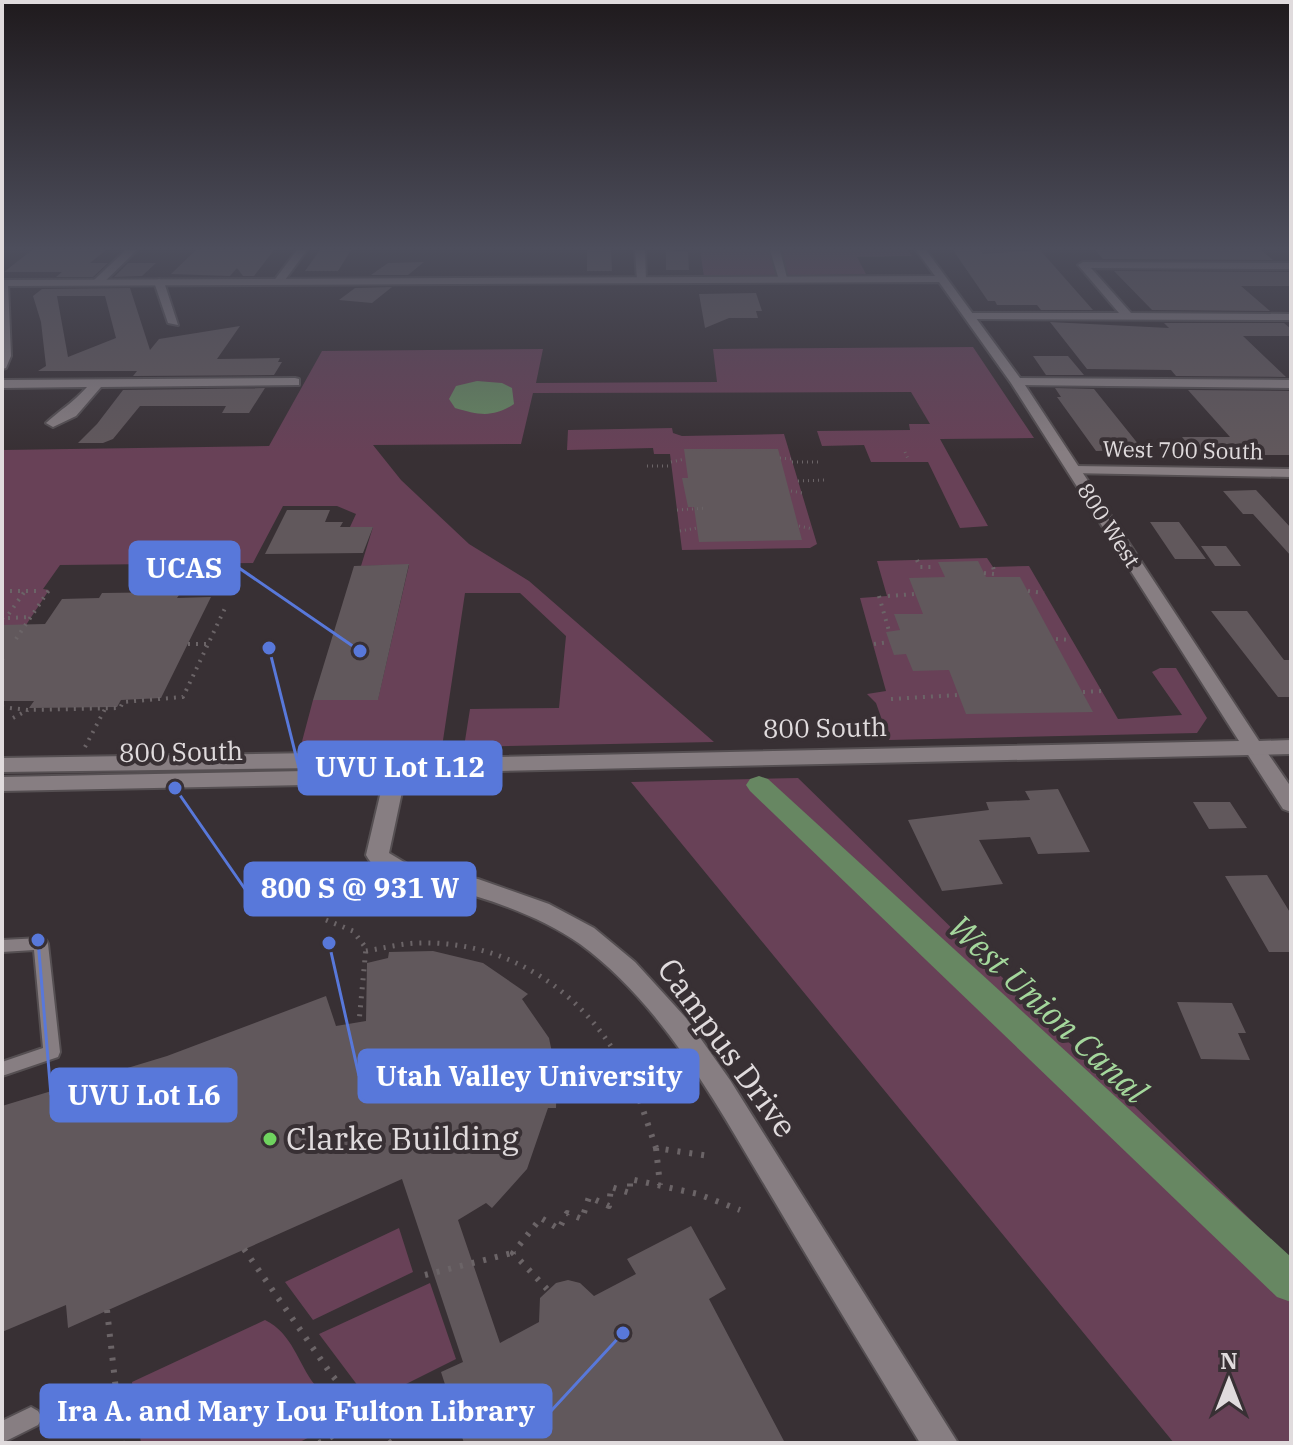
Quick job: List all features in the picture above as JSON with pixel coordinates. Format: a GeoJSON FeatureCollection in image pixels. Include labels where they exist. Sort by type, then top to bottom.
{"type":"FeatureCollection","features":[{"type":"Feature","properties":{"kind":"street"},"geometry":{"type":"LineString","coordinates":[[2,365],[5,356],[3,317]]}},
{"type":"Feature","properties":{"kind":"street"},"geometry":{"type":"LineString","coordinates":[[172,317],[174,323]]}},
{"type":"Feature","properties":{"kind":"street","name":"800 West"},"geometry":{"type":"LineString","coordinates":[[972,317],[1291,804]]}},
{"type":"Feature","properties":{"kind":"street"},"geometry":{"type":"LineString","coordinates":[[2,384],[295,382]]}},
{"type":"Feature","properties":{"kind":"street"},"geometry":{"type":"LineString","coordinates":[[1017,382],[1291,384]]}},
{"type":"Feature","properties":{"kind":"street"},"geometry":{"type":"LineString","coordinates":[[53,423],[71,413],[97,384]]}},
{"type":"Feature","properties":{"kind":"street","name":"West 700 South"},"geometry":{"type":"LineString","coordinates":[[1074,470],[1291,473]]}},
{"type":"Feature","properties":{"kind":"street"},"geometry":{"type":"LineString","coordinates":[[1274,473],[1291,486]]}},
{"type":"Feature","properties":{"kind":"street","name":"800 South"},"geometry":{"type":"LineString","coordinates":[[2,765],[306,778],[360,767],[1291,747]]}},
{"type":"Feature","properties":{"kind":"street","name":"800 South"},"geometry":{"type":"LineString","coordinates":[[2,784],[84,767]]}},
{"type":"Feature","properties":{"kind":"street","name":"Campus Drive"},"geometry":{"type":"LineString","coordinates":[[397,767],[377,855],[388,868],[409,877],[474,887],[539,910],[597,943],[653,995],[722,1090],[940,1443]]}},
{"type":"Feature","properties":{"kind":"lane"},"geometry":{"type":"LineString","coordinates":[[2,946],[41,944],[52,1052],[2,1069]]}},
{"type":"Feature","properties":{"kind":"lane"},"geometry":{"type":"LineString","coordinates":[[2,1432],[31,1418]]}},
{"type":"Feature","properties":{"kind":"path"},"geometry":{"type":"LineString","coordinates":[[905,452],[909,461]]}},
{"type":"Feature","properties":{"kind":"path"},"geometry":{"type":"LineString","coordinates":[[780,458],[820,462]]}},
{"type":"Feature","properties":{"kind":"path"},"geometry":{"type":"LineString","coordinates":[[647,466],[685,459]]}},
{"type":"Feature","properties":{"kind":"path"},"geometry":{"type":"LineString","coordinates":[[798,481],[826,480]]}},
{"type":"Feature","properties":{"kind":"path"},"geometry":{"type":"LineString","coordinates":[[791,491],[802,493]]}},
{"type":"Feature","properties":{"kind":"path"},"geometry":{"type":"LineString","coordinates":[[677,510],[707,508]]}},
{"type":"Feature","properties":{"kind":"path"},"geometry":{"type":"LineString","coordinates":[[799,526],[813,529]]}},
{"type":"Feature","properties":{"kind":"path"},"geometry":{"type":"LineString","coordinates":[[680,531],[697,528]]}},
{"type":"Feature","properties":{"kind":"path"},"geometry":{"type":"LineString","coordinates":[[917,560],[920,567],[936,567]]}},
{"type":"Feature","properties":{"kind":"path"},"geometry":{"type":"LineString","coordinates":[[984,573],[995,574],[993,567]]}},
{"type":"Feature","properties":{"kind":"path"},"geometry":{"type":"LineString","coordinates":[[16,639],[49,590]]}},
{"type":"Feature","properties":{"kind":"path"},"geometry":{"type":"LineString","coordinates":[[2,591],[36,591]]}},
{"type":"Feature","properties":{"kind":"path"},"geometry":{"type":"LineString","coordinates":[[4,618],[25,591]]}},
{"type":"Feature","properties":{"kind":"path"},"geometry":{"type":"LineString","coordinates":[[1028,591],[1044,593]]}},
{"type":"Feature","properties":{"kind":"path"},"geometry":{"type":"LineString","coordinates":[[888,596],[915,594]]}},
{"type":"Feature","properties":{"kind":"path"},"geometry":{"type":"LineString","coordinates":[[879,596],[889,631]]}},
{"type":"Feature","properties":{"kind":"path"},"geometry":{"type":"LineString","coordinates":[[2,707],[28,710],[120,708],[123,702],[183,697],[227,604]]}},
{"type":"Feature","properties":{"kind":"path"},"geometry":{"type":"LineString","coordinates":[[4,618],[31,617]]}},
{"type":"Feature","properties":{"kind":"path"},"geometry":{"type":"LineString","coordinates":[[1056,639],[1072,640]]}},
{"type":"Feature","properties":{"kind":"path"},"geometry":{"type":"LineString","coordinates":[[874,644],[890,642]]}},
{"type":"Feature","properties":{"kind":"path"},"geometry":{"type":"LineString","coordinates":[[188,644],[208,644]]}},
{"type":"Feature","properties":{"kind":"path"},"geometry":{"type":"LineString","coordinates":[[1083,692],[1102,691]]}},
{"type":"Feature","properties":{"kind":"path"},"geometry":{"type":"LineString","coordinates":[[891,699],[958,695]]}},
{"type":"Feature","properties":{"kind":"path"},"geometry":{"type":"LineString","coordinates":[[84,767],[106,708]]}},
{"type":"Feature","properties":{"kind":"path"},"geometry":{"type":"LineString","coordinates":[[13,718],[28,710]]}},
{"type":"Feature","properties":{"kind":"path"},"geometry":{"type":"LineString","coordinates":[[326,920],[353,931],[362,939],[366,951],[359,1022]]}},
{"type":"Feature","properties":{"kind":"path"},"geometry":{"type":"LineString","coordinates":[[366,951],[398,943],[437,941],[506,955],[534,969],[575,1001],[598,1026],[622,1061],[644,1103],[656,1148],[660,1186]]}},
{"type":"Feature","properties":{"kind":"path"},"geometry":{"type":"LineString","coordinates":[[656,1148],[709,1156]]}},
{"type":"Feature","properties":{"kind":"path"},"geometry":{"type":"LineString","coordinates":[[425,1275],[513,1253],[541,1218],[559,1229],[567,1213],[582,1219],[589,1197],[609,1206],[611,1187],[630,1193],[630,1179],[698,1194],[740,1210]]}},
{"type":"Feature","properties":{"kind":"path"},"geometry":{"type":"LineString","coordinates":[[244,1249],[318,1358],[366,1419],[390,1443]]}},
{"type":"Feature","properties":{"kind":"path"},"geometry":{"type":"LineString","coordinates":[[513,1253],[547,1289]]}},
{"type":"Feature","properties":{"kind":"path"},"geometry":{"type":"LineString","coordinates":[[107,1310],[122,1443]]}},
{"type":"Feature","properties":{"kind":"path"},"geometry":{"type":"LineString","coordinates":[[319,1443],[366,1419]]}},
{"type":"Feature","properties":{"kind":"shaded area"},"geometry":{"type":"Polygon","coordinates":[[[973,347],[1034,438],[940,439],[988,526],[960,528],[928,462],[871,462],[864,445],[822,446],[817,431],[910,430],[909,424],[930,424],[911,392],[533,393],[521,444],[373,445],[401,480],[469,544],[529,581],[714,742],[464,747],[470,709],[559,708],[566,636],[520,593],[465,593],[442,747],[300,749],[313,700],[378,699],[409,565],[361,566],[373,527],[350,527],[356,514],[337,506],[283,506],[253,563],[60,565],[43,589],[49,590],[26,625],[2,625],[2,450],[269,446],[322,351],[543,349],[536,383],[717,382],[713,349],[973,347]]]}},
{"type":"Feature","properties":{"kind":"shaded area"},"geometry":{"type":"Polygon","coordinates":[[[477,381],[502,383],[512,388],[514,404],[500,412],[486,414],[455,408],[449,399],[456,386],[477,381]]]}},
{"type":"Feature","properties":{"kind":"shaded area"},"geometry":{"type":"Polygon","coordinates":[[[672,428],[673,433],[682,436],[784,434],[817,544],[810,548],[682,550],[670,454],[654,454],[653,448],[567,450],[568,430],[672,428]]]}},
{"type":"Feature","properties":{"kind":"shaded area"},"geometry":{"type":"Polygon","coordinates":[[[987,558],[993,567],[1029,566],[1118,719],[1182,715],[1152,672],[1160,668],[1176,668],[1207,718],[1197,733],[889,740],[876,703],[867,694],[886,691],[860,598],[887,596],[877,561],[987,558]]]}},
{"type":"Feature","properties":{"kind":"shaded area"},"geometry":{"type":"Polygon","coordinates":[[[798,778],[1291,1259],[1291,1443],[1174,1443],[631,782],[798,778]]]}},
{"type":"Feature","properties":{"kind":"shaded area"},"geometry":{"type":"Polygon","coordinates":[[[399,1228],[413,1272],[313,1320],[285,1282],[399,1228]]]}},
{"type":"Feature","properties":{"kind":"shaded area"},"geometry":{"type":"Polygon","coordinates":[[[430,1283],[456,1359],[370,1402],[319,1334],[430,1283]]]}},
{"type":"Feature","properties":{"kind":"shaded area"},"geometry":{"type":"Polygon","coordinates":[[[265,1320],[282,1333],[315,1385],[346,1418],[298,1443],[141,1443],[132,1382],[265,1320]]]}},
{"type":"Feature","properties":{"kind":"building"},"geometry":{"type":"Polygon","coordinates":[[[40,317],[61,317],[68,357],[116,338],[111,317],[139,317],[150,350],[159,339],[240,326],[217,359],[280,358],[278,362],[282,362],[274,375],[133,376],[137,371],[38,371],[46,366],[40,317]]]}},
{"type":"Feature","properties":{"kind":"building"},"geometry":{"type":"Polygon","coordinates":[[[703,317],[758,318],[729,318],[705,328],[703,317]]]}},
{"type":"Feature","properties":{"kind":"building"},"geometry":{"type":"Polygon","coordinates":[[[1050,322],[1169,328],[1164,323],[1284,323],[1291,329],[1291,336],[1243,336],[1286,377],[1176,376],[1171,370],[1087,369],[1050,322]]]}},
{"type":"Feature","properties":{"kind":"building"},"geometry":{"type":"Polygon","coordinates":[[[1033,356],[1068,356],[1084,375],[1046,375],[1033,356]]]}},
{"type":"Feature","properties":{"kind":"building"},"geometry":{"type":"Polygon","coordinates":[[[265,388],[249,413],[222,413],[226,406],[140,406],[113,439],[103,443],[78,443],[123,390],[265,388]]]}},
{"type":"Feature","properties":{"kind":"building"},"geometry":{"type":"Polygon","coordinates":[[[1055,388],[1094,389],[1143,450],[1096,451],[1057,397],[1061,397],[1055,388]]]}},
{"type":"Feature","properties":{"kind":"building"},"geometry":{"type":"Polygon","coordinates":[[[1188,390],[1291,391],[1291,455],[1197,455],[1182,437],[1230,437],[1188,390]]]}},
{"type":"Feature","properties":{"kind":"building"},"geometry":{"type":"Polygon","coordinates":[[[684,449],[778,449],[802,540],[699,542],[694,507],[688,507],[682,478],[688,478],[684,449]]]}},
{"type":"Feature","properties":{"kind":"building"},"geometry":{"type":"Polygon","coordinates":[[[1256,490],[1291,528],[1291,556],[1253,514],[1243,514],[1223,491],[1256,490]]]}},
{"type":"Feature","properties":{"kind":"building"},"geometry":{"type":"Polygon","coordinates":[[[287,510],[330,510],[325,522],[343,522],[340,527],[373,527],[363,553],[265,554],[287,510]]]}},
{"type":"Feature","properties":{"kind":"building"},"geometry":{"type":"Polygon","coordinates":[[[1150,522],[1179,522],[1206,559],[1175,559],[1150,522]]]}},
{"type":"Feature","properties":{"kind":"building"},"geometry":{"type":"Polygon","coordinates":[[[1201,546],[1226,546],[1241,566],[1215,566],[1201,546]]]}},
{"type":"Feature","properties":{"kind":"building"},"geometry":{"type":"Polygon","coordinates":[[[978,561],[986,577],[1020,577],[1093,712],[966,714],[949,670],[913,671],[906,654],[894,655],[886,632],[900,630],[894,614],[923,614],[909,578],[945,577],[938,562],[978,561]]]}},
{"type":"Feature","properties":{"kind":"building"},"geometry":{"type":"Polygon","coordinates":[[[409,564],[378,700],[313,700],[354,566],[409,564]]]}},
{"type":"Feature","properties":{"kind":"building"},"geometry":{"type":"Polygon","coordinates":[[[181,592],[177,598],[211,597],[161,698],[121,700],[117,707],[29,708],[34,701],[2,701],[2,625],[45,624],[62,599],[99,598],[102,593],[181,592]]]}},
{"type":"Feature","properties":{"kind":"building"},"geometry":{"type":"Polygon","coordinates":[[[1211,611],[1247,611],[1284,660],[1291,660],[1291,697],[1278,697],[1211,611]]]}},
{"type":"Feature","properties":{"kind":"building"},"geometry":{"type":"Polygon","coordinates":[[[1058,789],[1090,852],[1038,854],[1030,837],[979,840],[1003,884],[942,891],[908,820],[989,810],[986,802],[1030,800],[1025,791],[1058,789]]]}},
{"type":"Feature","properties":{"kind":"building"},"geometry":{"type":"Polygon","coordinates":[[[1193,802],[1230,802],[1247,828],[1209,829],[1193,802]]]}},
{"type":"Feature","properties":{"kind":"building"},"geometry":{"type":"Polygon","coordinates":[[[1267,875],[1291,914],[1291,952],[1269,952],[1225,876],[1267,875]]]}},
{"type":"Feature","properties":{"kind":"building","name":"Clarke Building"},"geometry":{"type":"Polygon","coordinates":[[[433,951],[483,963],[528,994],[522,999],[549,1038],[557,1077],[556,1108],[548,1108],[527,1169],[492,1208],[486,1203],[458,1220],[500,1343],[539,1322],[540,1298],[556,1283],[568,1280],[580,1283],[594,1296],[636,1274],[627,1259],[691,1226],[726,1289],[709,1299],[785,1443],[464,1443],[441,1372],[463,1362],[402,1179],[68,1328],[66,1305],[2,1332],[2,1106],[167,1056],[326,996],[336,1026],[366,1021],[367,963],[388,958],[389,952],[433,951]]]}},
{"type":"Feature","properties":{"kind":"building"},"geometry":{"type":"Polygon","coordinates":[[[1177,1002],[1232,1003],[1246,1033],[1238,1033],[1250,1060],[1201,1059],[1177,1002]]]}},
{"type":"Feature","properties":{"kind":"waterway","name":"West Union Canal"},"geometry":{"type":"LineString","coordinates":[[759,785],[1291,1283]]}},
{"type":"Feature","properties":{"kind":"place","name":"UVU Lot L12"},"geometry":{"type":"Point","coordinates":[269,648]}},
{"type":"Feature","properties":{"kind":"place","name":"UCAS"},"geometry":{"type":"Point","coordinates":[360,651]}},
{"type":"Feature","properties":{"kind":"place","name":"800 S @ 931 W"},"geometry":{"type":"Point","coordinates":[175,788]}},
{"type":"Feature","properties":{"kind":"place","name":"UVU Lot L6"},"geometry":{"type":"Point","coordinates":[38,940]}},
{"type":"Feature","properties":{"kind":"place","name":"Utah Valley University"},"geometry":{"type":"Point","coordinates":[329,943]}},
{"type":"Feature","properties":{"kind":"place","name":"Clarke Building"},"geometry":{"type":"Point","coordinates":[270,1139]}},
{"type":"Feature","properties":{"kind":"place","name":"Ira A. and Mary Lou Fulton Library"},"geometry":{"type":"Point","coordinates":[623,1333]}}]}
